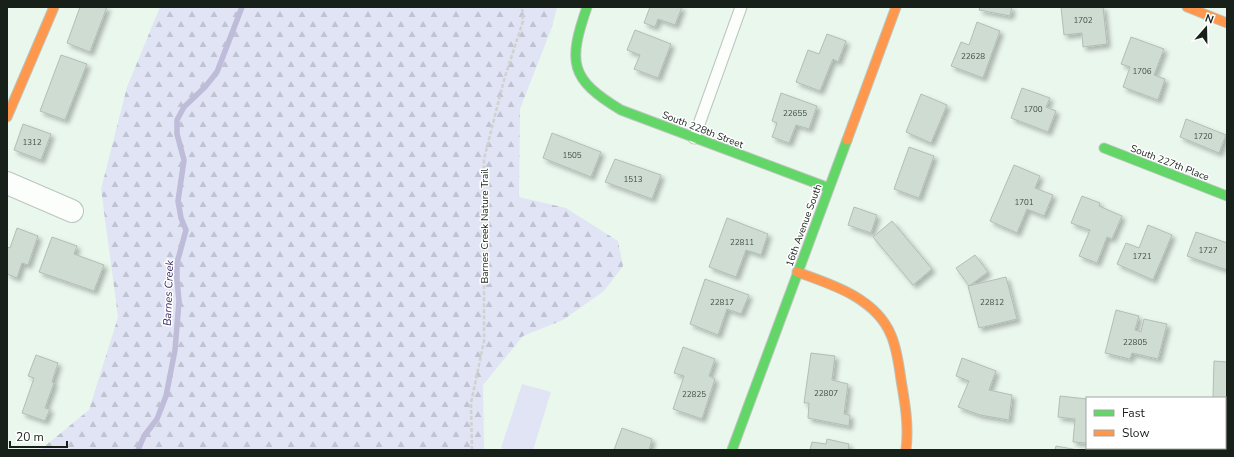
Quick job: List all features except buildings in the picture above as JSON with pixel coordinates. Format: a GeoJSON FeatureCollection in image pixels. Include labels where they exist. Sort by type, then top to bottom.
{"type":"FeatureCollection","features":[{"type":"Feature","properties":{"kind":"street"},"geometry":{"type":"LineString","coordinates":[[7,117],[54,7]]}},
{"type":"Feature","properties":{"kind":"street","name":"South 228th Street"},"geometry":{"type":"LineString","coordinates":[[587,7],[580,27],[574,53],[579,77],[588,89],[599,98],[616,107],[694,138],[829,188]]}},
{"type":"Feature","properties":{"kind":"street","name":"16th Avenue South"},"geometry":{"type":"LineString","coordinates":[[732,450],[896,7]]}},
{"type":"Feature","properties":{"kind":"street"},"geometry":{"type":"LineString","coordinates":[[1187,7],[1227,23]]}},
{"type":"Feature","properties":{"kind":"street","name":"South 227th Place"},"geometry":{"type":"LineString","coordinates":[[1104,148],[1227,196]]}},
{"type":"Feature","properties":{"kind":"street"},"geometry":{"type":"LineString","coordinates":[[7,183],[72,211]]}},
{"type":"Feature","properties":{"kind":"street"},"geometry":{"type":"LineString","coordinates":[[797,272],[850,293],[873,311],[889,330],[897,357],[905,398],[906,450]]}},
{"type":"Feature","properties":{"kind":"lane"},"geometry":{"type":"LineString","coordinates":[[694,138],[741,7]]}},
{"type":"Feature","properties":{"kind":"path","name":"Barnes Creek Nature Trail"},"geometry":{"type":"LineString","coordinates":[[472,450],[471,403],[484,341],[484,251],[482,223],[484,159],[504,80],[523,21],[522,7]]}},
{"type":"Feature","properties":{"kind":"green space"},"geometry":{"type":"Polygon","coordinates":[[[160,7],[557,7],[552,27],[520,109],[519,197],[566,208],[618,241],[623,266],[604,291],[563,320],[523,336],[483,385],[484,450],[40,450],[89,410],[118,317],[101,189],[127,87],[160,7]]]}},
{"type":"Feature","properties":{"kind":"green space"},"geometry":{"type":"Polygon","coordinates":[[[522,384],[551,392],[533,450],[507,450],[501,448],[522,384]]]}},
{"type":"Feature","properties":{"kind":"waterway","name":"Barnes Creek"},"geometry":{"type":"LineString","coordinates":[[138,450],[144,436],[157,419],[166,396],[175,350],[179,301],[177,263],[186,230],[181,218],[178,201],[184,160],[177,134],[177,120],[184,107],[205,87],[217,72],[242,7]]}},
{"type":"Feature","properties":{"kind":"traffic: fast"},"geometry":{"type":"LineString","coordinates":[[587,7],[577,42],[577,68],[582,78],[591,89],[604,99],[621,110],[829,188]]}},
{"type":"Feature","properties":{"kind":"traffic: fast"},"geometry":{"type":"LineString","coordinates":[[732,450],[847,140]]}},
{"type":"Feature","properties":{"kind":"traffic: fast"},"geometry":{"type":"LineString","coordinates":[[1104,148],[1227,196]]}},
{"type":"Feature","properties":{"kind":"traffic: slow"},"geometry":{"type":"LineString","coordinates":[[7,117],[54,7]]}},
{"type":"Feature","properties":{"kind":"traffic: slow"},"geometry":{"type":"LineString","coordinates":[[847,140],[896,7]]}},
{"type":"Feature","properties":{"kind":"traffic: slow"},"geometry":{"type":"LineString","coordinates":[[1187,7],[1227,23]]}},
{"type":"Feature","properties":{"kind":"traffic: slow"},"geometry":{"type":"LineString","coordinates":[[797,272],[838,287],[851,294],[875,311],[884,322],[893,340],[899,363],[906,415],[906,450]]}}]}
